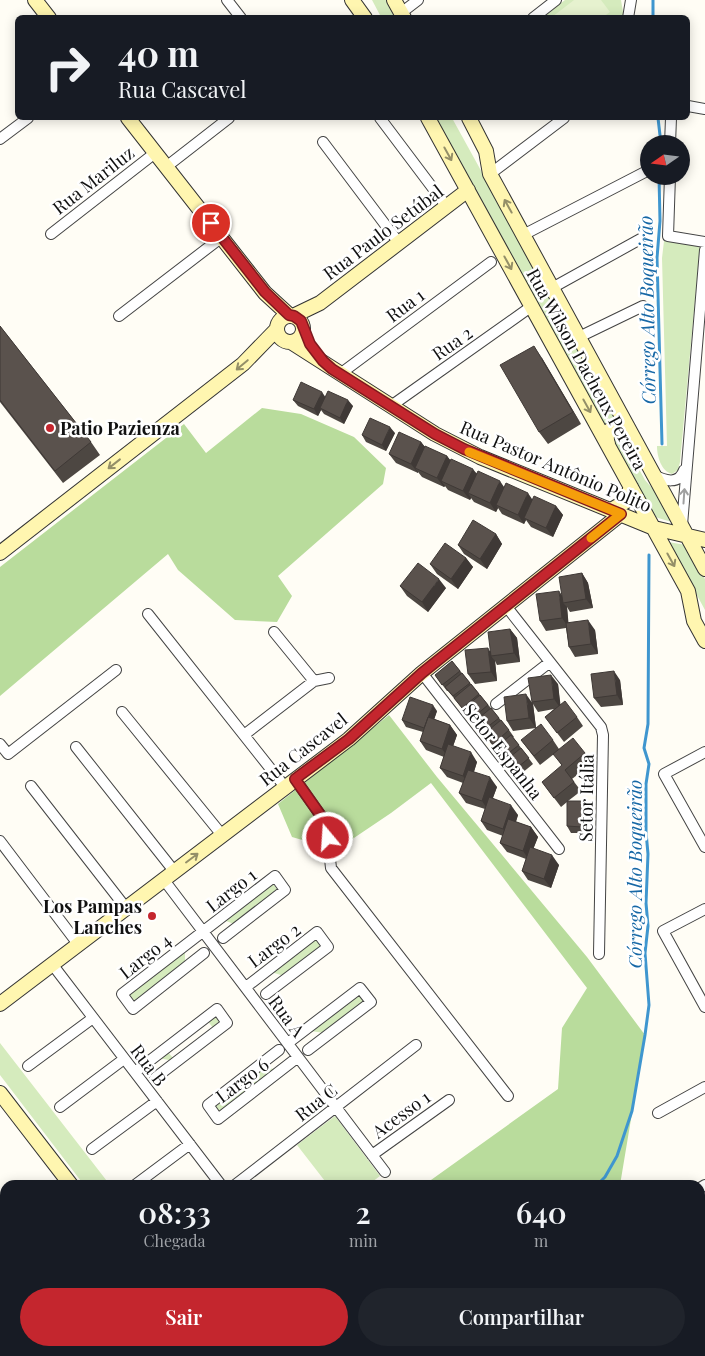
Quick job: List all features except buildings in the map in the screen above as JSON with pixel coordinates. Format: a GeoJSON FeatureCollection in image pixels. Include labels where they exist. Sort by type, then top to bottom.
{"type":"FeatureCollection","features":[{"type":"Feature","properties":{"kind":"main road"},"geometry":{"type":"LineString","coordinates":[[352,0],[363,15]]}},
{"type":"Feature","properties":{"kind":"main road"},"geometry":{"type":"LineString","coordinates":[[394,0],[402,15]]}},
{"type":"Feature","properties":{"kind":"main road"},"geometry":{"type":"LineString","coordinates":[[38,1],[47,15]]}},
{"type":"Feature","properties":{"kind":"main road","name":"Rua Pastor Antônio Polito"},"geometry":{"type":"LineString","coordinates":[[130,120],[265,292],[297,322],[307,340],[323,361]]}},
{"type":"Feature","properties":{"kind":"main road","name":"Rua Wilson Dacheux Pereira"},"geometry":{"type":"LineString","coordinates":[[429,120],[688,592],[694,621],[705,641]]}},
{"type":"Feature","properties":{"kind":"main road","name":"Rua Wilson Dacheux Pereira"},"geometry":{"type":"LineString","coordinates":[[470,120],[486,151],[490,174],[705,566]]}},
{"type":"Feature","properties":{"kind":"main road","name":"Rua Paulo Setúbal"},"geometry":{"type":"LineString","coordinates":[[297,322],[468,190]]}},
{"type":"Feature","properties":{"kind":"main road","name":"Rua Pastor Antônio Polito"},"geometry":{"type":"LineString","coordinates":[[265,292],[276,327]]}},
{"type":"Feature","properties":{"kind":"main road"},"geometry":{"type":"LineString","coordinates":[[0,553],[243,364],[282,318],[297,322],[299,338],[287,342],[279,338],[276,327]]}},
{"type":"Feature","properties":{"kind":"main road","name":"Rua Pastor Antônio Polito"},"geometry":{"type":"LineString","coordinates":[[291,342],[435,434],[480,457],[654,528],[685,531],[705,540]]}},
{"type":"Feature","properties":{"kind":"main road"},"geometry":{"type":"LineString","coordinates":[[608,444],[606,436],[610,429],[623,426],[630,432]]}},
{"type":"Feature","properties":{"kind":"main road","name":"Rua Cascavel"},"geometry":{"type":"LineString","coordinates":[[0,1004],[349,739],[422,673],[506,606],[616,512],[625,502],[631,487]]}},
{"type":"Feature","properties":{"kind":"main road"},"geometry":{"type":"LineString","coordinates":[[0,1093],[67,1180]]}},
{"type":"Feature","properties":{"kind":"street"},"geometry":{"type":"LineString","coordinates":[[227,0],[239,15]]}},
{"type":"Feature","properties":{"kind":"street"},"geometry":{"type":"LineString","coordinates":[[402,15],[418,0]]}},
{"type":"Feature","properties":{"kind":"street"},"geometry":{"type":"LineString","coordinates":[[538,15],[556,0]]}},
{"type":"Feature","properties":{"kind":"street"},"geometry":{"type":"LineString","coordinates":[[628,15],[629,2]]}},
{"type":"Feature","properties":{"kind":"street"},"geometry":{"type":"LineString","coordinates":[[690,106],[705,109]]}},
{"type":"Feature","properties":{"kind":"street"},"geometry":{"type":"LineString","coordinates":[[0,139],[25,120]]}},
{"type":"Feature","properties":{"kind":"street"},"geometry":{"type":"LineString","coordinates":[[166,167],[226,120]]}},
{"type":"Feature","properties":{"kind":"street"},"geometry":{"type":"LineString","coordinates":[[382,120],[447,207]]}},
{"type":"Feature","properties":{"kind":"street"},"geometry":{"type":"LineString","coordinates":[[490,174],[561,120]]}},
{"type":"Feature","properties":{"kind":"street"},"geometry":{"type":"LineString","coordinates":[[670,135],[671,120]]}},
{"type":"Feature","properties":{"kind":"street"},"geometry":{"type":"LineString","coordinates":[[323,142],[399,243]]}},
{"type":"Feature","properties":{"kind":"street","name":"Rua Mariluz"},"geometry":{"type":"LineString","coordinates":[[51,234],[155,152]]}},
{"type":"Feature","properties":{"kind":"street"},"geometry":{"type":"LineString","coordinates":[[523,235],[640,175]]}},
{"type":"Feature","properties":{"kind":"street"},"geometry":{"type":"LineString","coordinates":[[670,185],[668,236],[705,242]]}},
{"type":"Feature","properties":{"kind":"street"},"geometry":{"type":"LineString","coordinates":[[119,316],[222,237]]}},
{"type":"Feature","properties":{"kind":"street"},"geometry":{"type":"LineString","coordinates":[[552,288],[644,237]]}},
{"type":"Feature","properties":{"kind":"street"},"geometry":{"type":"LineString","coordinates":[[685,531],[686,467],[705,250]]}},
{"type":"Feature","properties":{"kind":"street","name":"Rua 1"},"geometry":{"type":"LineString","coordinates":[[340,374],[490,262]]}},
{"type":"Feature","properties":{"kind":"street","name":"Rua 2"},"geometry":{"type":"LineString","coordinates":[[391,406],[532,306]]}},
{"type":"Feature","properties":{"kind":"street"},"geometry":{"type":"LineString","coordinates":[[579,338],[642,306]]}},
{"type":"Feature","properties":{"kind":"street"},"geometry":{"type":"LineString","coordinates":[[654,475],[664,480],[674,481],[682,476],[686,467]]}},
{"type":"Feature","properties":{"kind":"street","name":"Setor Itália"},"geometry":{"type":"LineString","coordinates":[[506,606],[596,720],[603,735],[599,954]]}},
{"type":"Feature","properties":{"kind":"street"},"geometry":{"type":"LineString","coordinates":[[148,614],[244,734],[326,823],[331,868],[508,1096]]}},
{"type":"Feature","properties":{"kind":"street"},"geometry":{"type":"LineString","coordinates":[[274,632],[314,681]]}},
{"type":"Feature","properties":{"kind":"street"},"geometry":{"type":"LineString","coordinates":[[496,704],[550,662]]}},
{"type":"Feature","properties":{"kind":"street"},"geometry":{"type":"LineString","coordinates":[[0,744],[8,754],[116,670]]}},
{"type":"Feature","properties":{"kind":"street","name":"Setor Espanha"},"geometry":{"type":"LineString","coordinates":[[422,673],[559,849]]}},
{"type":"Feature","properties":{"kind":"street"},"geometry":{"type":"LineString","coordinates":[[244,734],[314,681],[329,678]]}},
{"type":"Feature","properties":{"kind":"street"},"geometry":{"type":"LineString","coordinates":[[122,712],[222,835]]}},
{"type":"Feature","properties":{"kind":"street","name":"Rua A"},"geometry":{"type":"LineString","coordinates":[[76,747],[169,876],[203,932],[385,1172]]}},
{"type":"Feature","properties":{"kind":"street"},"geometry":{"type":"LineString","coordinates":[[705,752],[664,774],[705,848]]}},
{"type":"Feature","properties":{"kind":"street"},"geometry":{"type":"LineString","coordinates":[[31,786],[126,908]]}},
{"type":"Feature","properties":{"kind":"street"},"geometry":{"type":"LineString","coordinates":[[0,841],[78,944]]}},
{"type":"Feature","properties":{"kind":"street","name":"Largo 1"},"geometry":{"type":"LineString","coordinates":[[203,932],[275,876],[285,890],[223,938]]}},
{"type":"Feature","properties":{"kind":"street"},"geometry":{"type":"LineString","coordinates":[[705,909],[664,931],[705,1008]]}},
{"type":"Feature","properties":{"kind":"street"},"geometry":{"type":"LineString","coordinates":[[216,922],[236,928]]}},
{"type":"Feature","properties":{"kind":"street","name":"Largo 4"},"geometry":{"type":"LineString","coordinates":[[203,932],[122,994],[133,1009],[204,953]]}},
{"type":"Feature","properties":{"kind":"street","name":"Largo 2"},"geometry":{"type":"LineString","coordinates":[[246,987],[317,932],[328,947],[266,994]]}},
{"type":"Feature","properties":{"kind":"street"},"geometry":{"type":"LineString","coordinates":[[189,942],[190,964]]}},
{"type":"Feature","properties":{"kind":"street","name":"Rua B"},"geometry":{"type":"LineString","coordinates":[[52,964],[217,1180]]}},
{"type":"Feature","properties":{"kind":"street"},"geometry":{"type":"LineString","coordinates":[[263,974],[285,980]]}},
{"type":"Feature","properties":{"kind":"street"},"geometry":{"type":"LineString","coordinates":[[288,1043],[360,988],[370,1002],[308,1050]]}},
{"type":"Feature","properties":{"kind":"street"},"geometry":{"type":"LineString","coordinates":[[134,1072],[216,1009],[228,1024],[155,1078]]}},
{"type":"Feature","properties":{"kind":"street"},"geometry":{"type":"LineString","coordinates":[[28,1066],[93,1018]]}},
{"type":"Feature","properties":{"kind":"street"},"geometry":{"type":"LineString","coordinates":[[302,1032],[326,1036]]}},
{"type":"Feature","properties":{"kind":"street","name":"Rua C"},"geometry":{"type":"LineString","coordinates":[[241,1180],[416,1045]]}},
{"type":"Feature","properties":{"kind":"street","name":"Largo 6"},"geometry":{"type":"LineString","coordinates":[[279,1050],[208,1105],[218,1119],[298,1057]]}},
{"type":"Feature","properties":{"kind":"street"},"geometry":{"type":"LineString","coordinates":[[60,1107],[124,1059]]}},
{"type":"Feature","properties":{"kind":"street"},"geometry":{"type":"LineString","coordinates":[[152,1059],[174,1064]]}},
{"type":"Feature","properties":{"kind":"street"},"geometry":{"type":"LineString","coordinates":[[260,1064],[286,1067]]}},
{"type":"Feature","properties":{"kind":"street"},"geometry":{"type":"LineString","coordinates":[[658,1113],[705,1087]]}},
{"type":"Feature","properties":{"kind":"street","name":"Acesso 1"},"geometry":{"type":"LineString","coordinates":[[372,1155],[450,1100]]}},
{"type":"Feature","properties":{"kind":"street"},"geometry":{"type":"LineString","coordinates":[[92,1149],[157,1102]]}},
{"type":"Feature","properties":{"kind":"street"},"geometry":{"type":"LineString","coordinates":[[142,1180],[190,1144]]}},
{"type":"Feature","properties":{"kind":"green space"},"geometry":{"type":"Polygon","coordinates":[[[372,0],[388,0],[397,15],[380,15],[372,0]]]}},
{"type":"Feature","properties":{"kind":"green space"},"geometry":{"type":"Polygon","coordinates":[[[565,0],[621,0],[624,15],[546,15],[565,0]]]}},
{"type":"Feature","properties":{"kind":"green space"},"geometry":{"type":"Polygon","coordinates":[[[574,0],[601,0],[610,12],[606,15],[555,15],[574,0]]]}},
{"type":"Feature","properties":{"kind":"green space"},"geometry":{"type":"Polygon","coordinates":[[[437,120],[453,120],[619,421],[610,422],[603,426],[437,120]]]}},
{"type":"Feature","properties":{"kind":"green space"},"geometry":{"type":"Polygon","coordinates":[[[664,241],[700,246],[680,462],[678,470],[672,474],[662,466],[657,446],[667,446],[662,258],[664,241]]]}},
{"type":"Feature","properties":{"kind":"green space"},"geometry":{"type":"Polygon","coordinates":[[[262,408],[301,414],[354,437],[386,468],[383,484],[278,576],[292,596],[277,622],[235,620],[178,570],[168,554],[0,696],[0,567],[184,424],[206,453],[262,408]]]}},
{"type":"Feature","properties":{"kind":"green space"},"geometry":{"type":"Polygon","coordinates":[[[619,433],[645,480],[661,498],[675,523],[655,517],[611,440],[614,435],[619,433]]]}},
{"type":"Feature","properties":{"kind":"green space"},"geometry":{"type":"Polygon","coordinates":[[[668,542],[686,545],[705,579],[705,610],[668,542]]]}},
{"type":"Feature","properties":{"kind":"green space"},"geometry":{"type":"Polygon","coordinates":[[[389,715],[437,777],[587,957],[645,1035],[621,1180],[431,1180],[558,1089],[562,1028],[587,988],[431,783],[345,844],[316,844],[292,837],[278,804],[389,715]]]}},
{"type":"Feature","properties":{"kind":"green space"},"geometry":{"type":"Polygon","coordinates":[[[273,884],[277,889],[234,924],[226,921],[273,884]]]}},
{"type":"Feature","properties":{"kind":"green space"},"geometry":{"type":"Polygon","coordinates":[[[316,937],[323,946],[284,976],[271,972],[316,937]]]}},
{"type":"Feature","properties":{"kind":"green space"},"geometry":{"type":"Polygon","coordinates":[[[185,950],[185,964],[133,1003],[127,995],[185,950]]]}},
{"type":"Feature","properties":{"kind":"green space"},"geometry":{"type":"Polygon","coordinates":[[[360,992],[367,1002],[325,1033],[310,1031],[360,992]]]}},
{"type":"Feature","properties":{"kind":"green space"},"geometry":{"type":"Polygon","coordinates":[[[216,1014],[223,1023],[174,1061],[158,1058],[167,1051],[173,1058],[213,1028],[207,1020],[216,1014]]]}},
{"type":"Feature","properties":{"kind":"green space"},"geometry":{"type":"Polygon","coordinates":[[[0,1043],[106,1180],[80,1180],[0,1075],[0,1043]]]}},
{"type":"Feature","properties":{"kind":"green space"},"geometry":{"type":"Polygon","coordinates":[[[261,1068],[277,1069],[218,1114],[212,1106],[261,1068]]]}},
{"type":"Feature","properties":{"kind":"green space"},"geometry":{"type":"Polygon","coordinates":[[[335,1116],[380,1176],[375,1180],[324,1180],[297,1145],[335,1116]]]}},
{"type":"Feature","properties":{"kind":"waterway","name":"Córrego Alto Boqueirão"},"geometry":{"type":"LineString","coordinates":[[653,0],[653,15]]}},
{"type":"Feature","properties":{"kind":"waterway","name":"Córrego Alto Boqueirão"},"geometry":{"type":"LineString","coordinates":[[658,120],[660,135]]}},
{"type":"Feature","properties":{"kind":"waterway","name":"Córrego Alto Boqueirão"},"geometry":{"type":"LineString","coordinates":[[659,185],[660,221],[657,258],[662,444]]}},
{"type":"Feature","properties":{"kind":"waterway","name":"Córrego Alto Boqueirão"},"geometry":{"type":"LineString","coordinates":[[602,1180],[617,1156],[632,1111],[649,1005],[645,953],[648,926],[646,903],[648,854],[646,784],[649,764],[644,748],[648,724],[649,555]]}},
{"type":"Feature","properties":{"kind":"slow traffic"},"geometry":{"type":"LineString","coordinates":[[469,452],[621,514],[591,538]]}},
{"type":"Feature","properties":{"kind":"place","name":"Patio Pazienza"},"geometry":{"type":"Point","coordinates":[50,428]}},
{"type":"Feature","properties":{"kind":"place","name":"Los Pampas Lanches"},"geometry":{"type":"Point","coordinates":[152,916]}},
{"type":"Feature","properties":{"kind":"route"},"geometry":{"type":"LineString","coordinates":[[211,223],[265,292],[289,315],[301,321],[307,340],[323,361],[332,369],[435,434],[464,449],[621,514],[422,673],[349,739],[295,779],[326,823],[328,838]]}}]}
